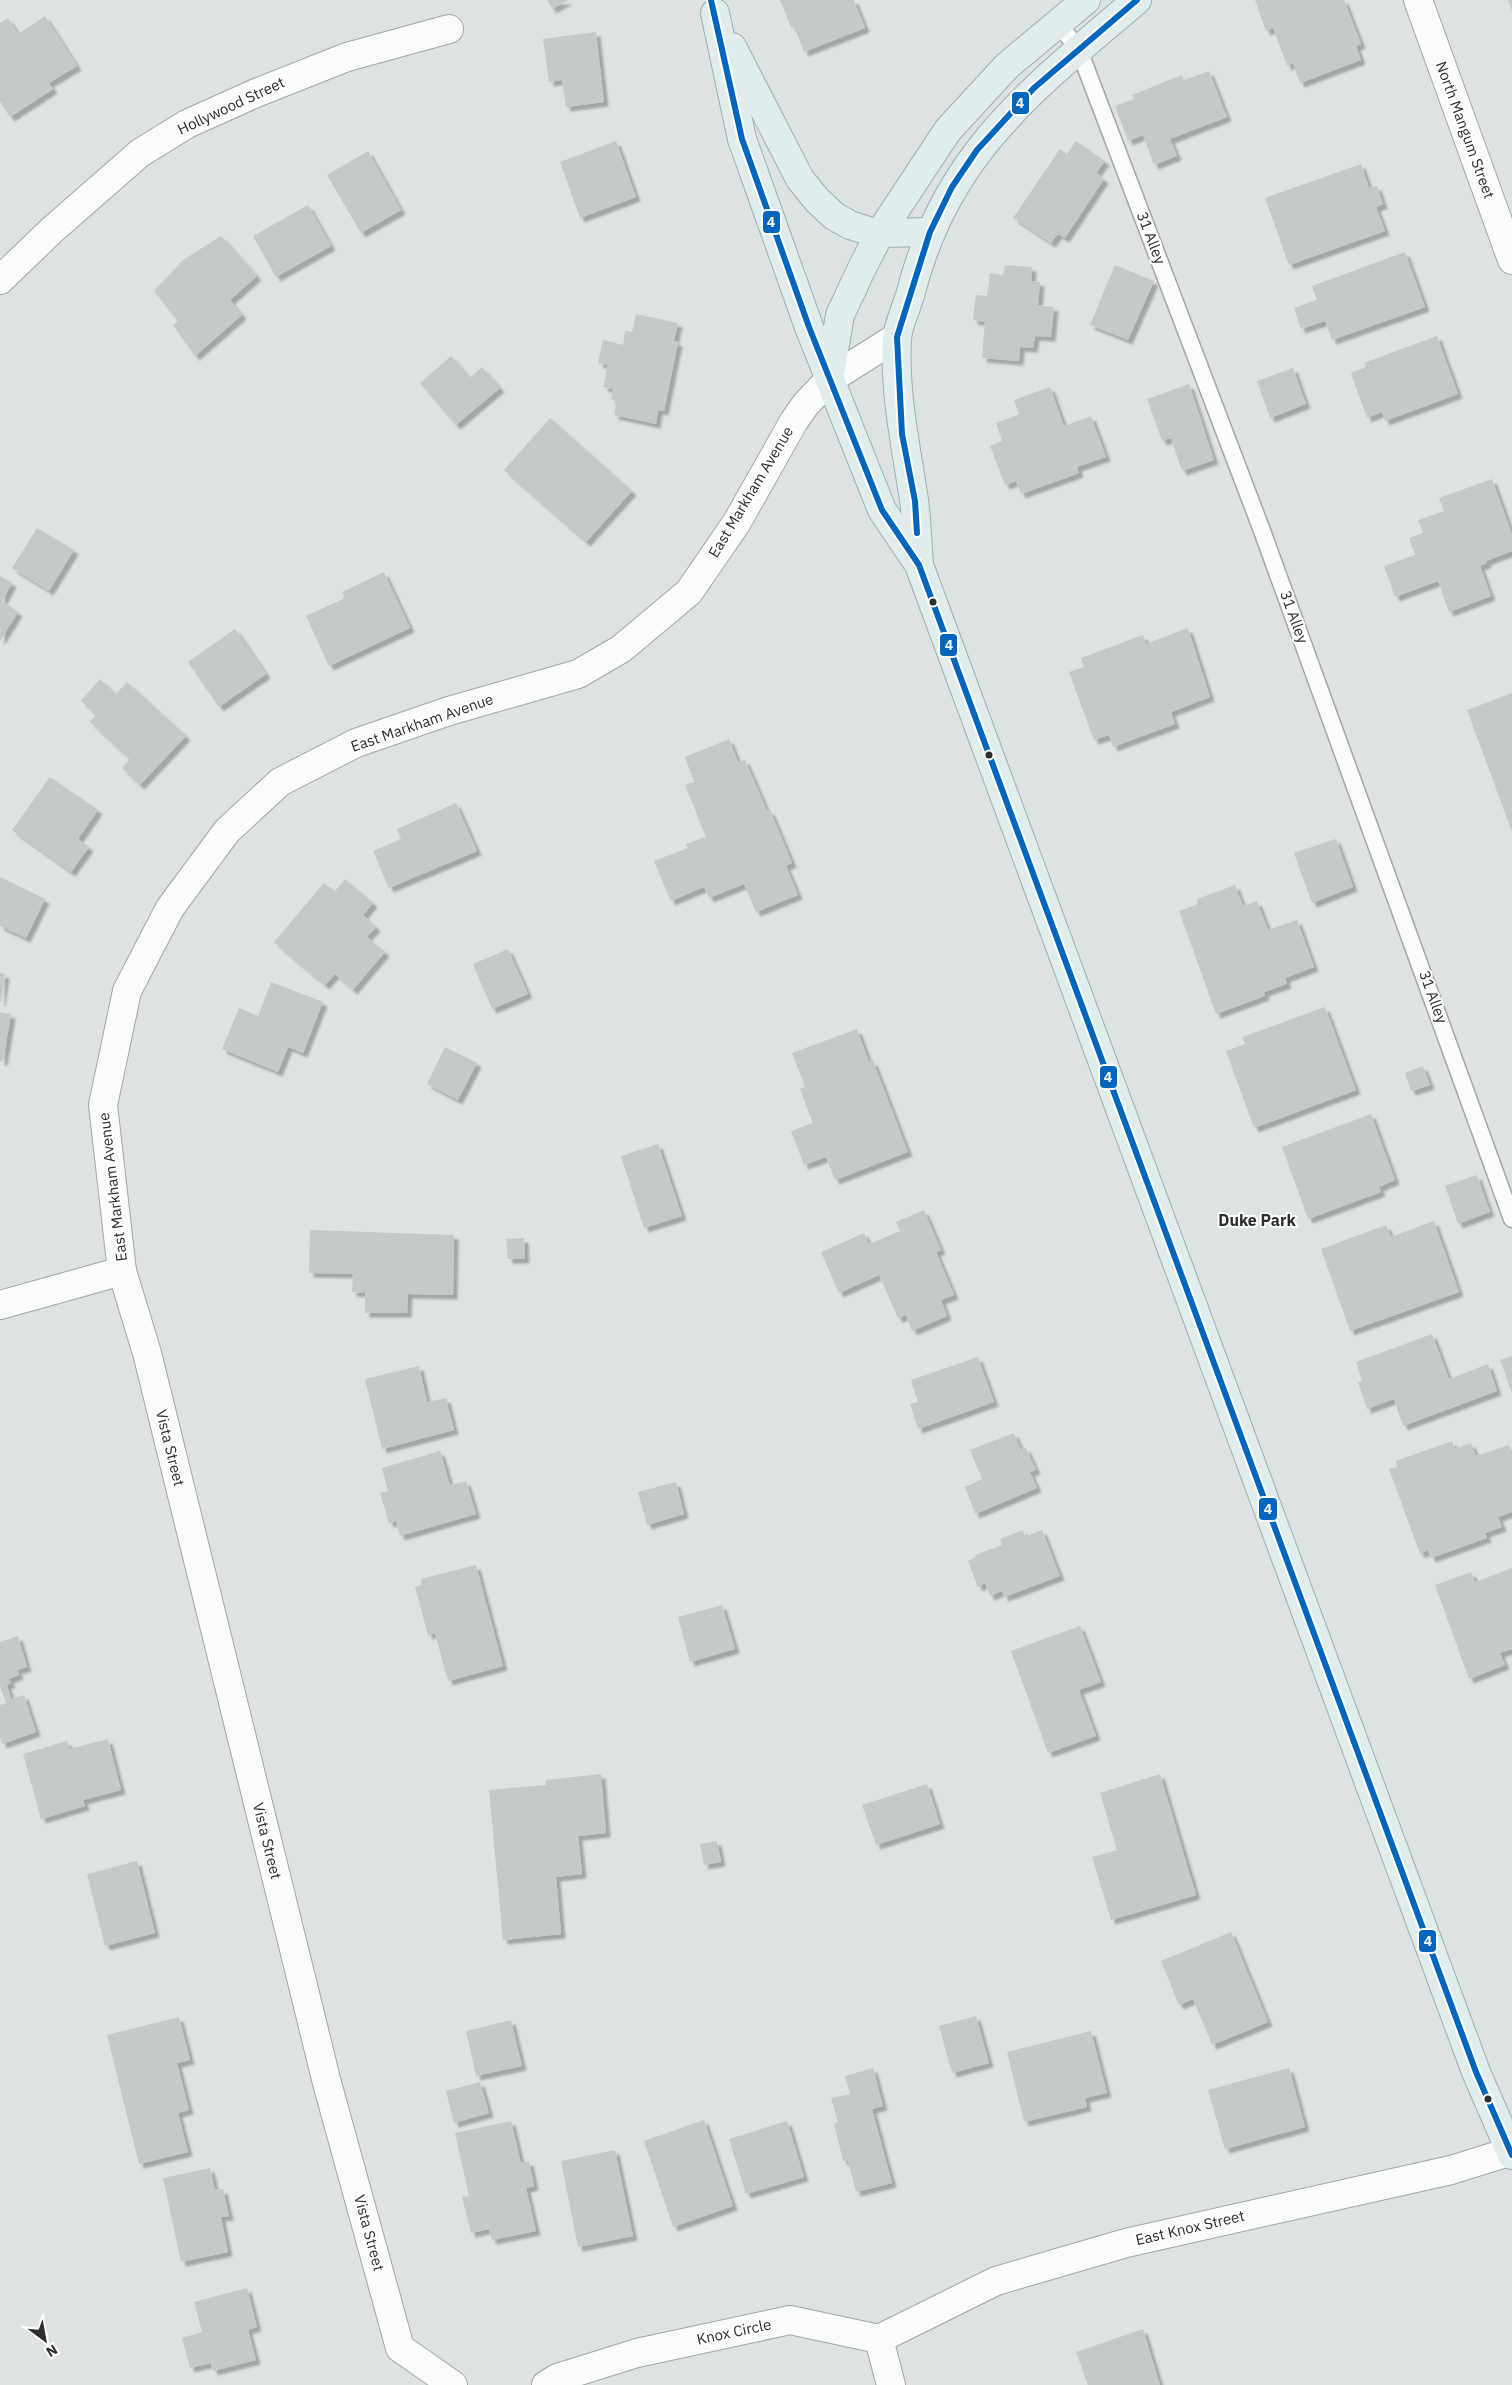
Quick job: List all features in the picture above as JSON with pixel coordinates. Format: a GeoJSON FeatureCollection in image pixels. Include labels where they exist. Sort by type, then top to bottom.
{"type":"FeatureCollection","features":[{"type":"Feature","properties":{"kind":"main road"},"geometry":{"type":"LineString","coordinates":[[829,380],[840,315],[862,268],[880,233],[948,130],[964,110],[1007,66],[1086,0]]}},
{"type":"Feature","properties":{"kind":"main road"},"geometry":{"type":"LineString","coordinates":[[919,565],[914,501],[902,434],[897,337],[918,265],[930,232],[952,188],[978,150],[1034,88],[1137,0]]}},
{"type":"Feature","properties":{"kind":"main road"},"geometry":{"type":"LineString","coordinates":[[713,6],[800,179],[816,200],[834,216],[850,225],[880,233],[930,232]]}},
{"type":"Feature","properties":{"kind":"main road"},"geometry":{"type":"LineString","coordinates":[[713,6],[742,139],[829,380],[882,510],[919,565],[1476,2072],[1512,2153]]}},
{"type":"Feature","properties":{"kind":"street","name":"North Mangum Street"},"geometry":{"type":"LineString","coordinates":[[1418,0],[1512,260]]}},
{"type":"Feature","properties":{"kind":"street","name":"Hollywood Street"},"geometry":{"type":"LineString","coordinates":[[0,280],[52,230],[140,153],[187,124],[256,93],[347,58],[449,29]]}},
{"type":"Feature","properties":{"kind":"street","name":"East Markham Avenue"},"geometry":{"type":"LineString","coordinates":[[0,1305],[122,1271],[103,1105],[127,991],[170,908],[227,831],[280,782],[356,743],[450,711],[578,674],[621,649],[690,592],[737,522],[794,421],[829,380],[897,337]]}},
{"type":"Feature","properties":{"kind":"street","name":"Vista Street"},"geometry":{"type":"LineString","coordinates":[[122,1271],[147,1353],[328,2084],[400,2348],[453,2385]]}},
{"type":"Feature","properties":{"kind":"street","name":"East Knox Street"},"geometry":{"type":"LineString","coordinates":[[880,2339],[996,2281],[1015,2275],[1126,2243],[1451,2170],[1512,2153]]}},
{"type":"Feature","properties":{"kind":"street","name":"Knox Circle"},"geometry":{"type":"LineString","coordinates":[[546,2385],[557,2378],[637,2353],[790,2320],[880,2339]]}},
{"type":"Feature","properties":{"kind":"street"},"geometry":{"type":"LineString","coordinates":[[880,2339],[892,2385]]}},
{"type":"Feature","properties":{"kind":"lane","name":"31 Alley"},"geometry":{"type":"LineString","coordinates":[[1058,23],[1079,50],[1262,528],[1512,1219]]}},
{"type":"Feature","properties":{"kind":"building"},"geometry":{"type":"Polygon","coordinates":[[[547,0],[568,0],[552,9],[547,0]]]}},
{"type":"Feature","properties":{"kind":"building"},"geometry":{"type":"Polygon","coordinates":[[[780,0],[854,0],[865,28],[804,52],[794,26],[791,27],[780,0]]]}},
{"type":"Feature","properties":{"kind":"building"},"geometry":{"type":"Polygon","coordinates":[[[1255,0],[1344,0],[1361,44],[1356,46],[1361,60],[1300,83],[1293,63],[1287,66],[1273,28],[1266,31],[1255,0]]]}},
{"type":"Feature","properties":{"kind":"building"},"geometry":{"type":"Polygon","coordinates":[[[1508,0],[1512,0],[1512,11],[1508,0]]]}},
{"type":"Feature","properties":{"kind":"building"},"geometry":{"type":"Polygon","coordinates":[[[45,16],[77,66],[49,83],[53,89],[10,117],[0,101],[0,23],[8,18],[18,34],[45,16]]]}},
{"type":"Feature","properties":{"kind":"building"},"geometry":{"type":"Polygon","coordinates":[[[596,32],[604,102],[566,107],[562,80],[549,82],[543,39],[596,32]]]}},
{"type":"Feature","properties":{"kind":"building"},"geometry":{"type":"Polygon","coordinates":[[[1209,71],[1227,117],[1170,139],[1177,156],[1154,165],[1143,135],[1128,141],[1115,106],[1134,99],[1132,95],[1182,75],[1184,80],[1209,71]]]}},
{"type":"Feature","properties":{"kind":"building"},"geometry":{"type":"Polygon","coordinates":[[[616,141],[636,197],[580,218],[560,162],[616,141]]]}},
{"type":"Feature","properties":{"kind":"building"},"geometry":{"type":"Polygon","coordinates":[[[1076,141],[1105,161],[1096,173],[1104,179],[1065,238],[1058,234],[1051,243],[1013,218],[1060,149],[1067,154],[1076,141]]]}},
{"type":"Feature","properties":{"kind":"building"},"geometry":{"type":"Polygon","coordinates":[[[368,151],[401,210],[361,233],[327,175],[368,151]]]}},
{"type":"Feature","properties":{"kind":"building"},"geometry":{"type":"Polygon","coordinates":[[[1361,164],[1369,188],[1377,186],[1383,204],[1376,207],[1385,231],[1289,265],[1265,198],[1361,164]]]}},
{"type":"Feature","properties":{"kind":"building"},"geometry":{"type":"Polygon","coordinates":[[[308,205],[331,246],[276,277],[253,236],[308,205]]]}},
{"type":"Feature","properties":{"kind":"building"},"geometry":{"type":"Polygon","coordinates":[[[221,236],[257,276],[230,300],[242,315],[195,356],[173,325],[178,321],[154,291],[183,260],[221,236]]]}},
{"type":"Feature","properties":{"kind":"building"},"geometry":{"type":"Polygon","coordinates":[[[1405,252],[1425,307],[1332,340],[1325,321],[1301,329],[1294,308],[1317,300],[1312,286],[1405,252]]]}},
{"type":"Feature","properties":{"kind":"building"},"geometry":{"type":"Polygon","coordinates":[[[1005,265],[1032,267],[1031,281],[1040,282],[1038,305],[1054,307],[1051,337],[1035,336],[1033,348],[1020,347],[1019,361],[982,358],[985,322],[973,320],[976,295],[987,296],[990,273],[1003,275],[1005,265]]]}},
{"type":"Feature","properties":{"kind":"building"},"geometry":{"type":"Polygon","coordinates":[[[1115,265],[1154,281],[1128,340],[1090,325],[1115,265]]]}},
{"type":"Feature","properties":{"kind":"building"},"geometry":{"type":"Polygon","coordinates":[[[636,314],[678,323],[674,341],[678,342],[664,411],[658,410],[656,424],[614,415],[617,401],[611,400],[613,389],[603,387],[608,365],[598,363],[603,340],[623,345],[625,331],[632,332],[636,314]]]}},
{"type":"Feature","properties":{"kind":"building"},"geometry":{"type":"Polygon","coordinates":[[[1437,336],[1458,394],[1385,421],[1382,412],[1367,418],[1351,373],[1366,367],[1364,363],[1437,336]]]}},
{"type":"Feature","properties":{"kind":"building"},"geometry":{"type":"Polygon","coordinates":[[[451,356],[470,378],[482,367],[500,388],[456,425],[420,383],[451,356]]]}},
{"type":"Feature","properties":{"kind":"building"},"geometry":{"type":"Polygon","coordinates":[[[1293,368],[1306,404],[1270,418],[1257,381],[1293,368]]]}},
{"type":"Feature","properties":{"kind":"building"},"geometry":{"type":"Polygon","coordinates":[[[1189,384],[1214,460],[1182,471],[1171,438],[1162,441],[1147,399],[1189,384]]]}},
{"type":"Feature","properties":{"kind":"building"},"geometry":{"type":"Polygon","coordinates":[[[1050,387],[1064,426],[1091,416],[1106,457],[1077,467],[1079,473],[1021,494],[1016,481],[1005,485],[990,446],[1002,441],[996,423],[1019,414],[1014,400],[1050,387]]]}},
{"type":"Feature","properties":{"kind":"building"},"geometry":{"type":"Polygon","coordinates":[[[550,418],[632,491],[586,542],[504,470],[550,418]]]}},
{"type":"Feature","properties":{"kind":"building"},"geometry":{"type":"Polygon","coordinates":[[[1492,479],[1512,534],[1512,551],[1486,561],[1487,563],[1480,566],[1491,596],[1449,612],[1438,581],[1395,597],[1384,566],[1415,555],[1409,538],[1423,533],[1418,520],[1444,511],[1439,498],[1492,479]]]}},
{"type":"Feature","properties":{"kind":"building"},"geometry":{"type":"Polygon","coordinates":[[[37,528],[74,550],[49,591],[12,568],[37,528]]]}},
{"type":"Feature","properties":{"kind":"building"},"geometry":{"type":"Polygon","coordinates":[[[384,572],[410,628],[329,666],[306,616],[345,598],[342,592],[384,572]]]}},
{"type":"Feature","properties":{"kind":"building"},"geometry":{"type":"Polygon","coordinates":[[[0,576],[12,583],[2,601],[18,612],[0,641],[0,576]]]}},
{"type":"Feature","properties":{"kind":"building"},"geometry":{"type":"Polygon","coordinates":[[[1188,628],[1210,697],[1171,712],[1175,724],[1113,747],[1109,735],[1094,740],[1069,672],[1084,667],[1081,658],[1143,635],[1146,644],[1188,628]]]}},
{"type":"Feature","properties":{"kind":"building"},"geometry":{"type":"Polygon","coordinates":[[[235,629],[266,674],[219,707],[188,662],[235,629]]]}},
{"type":"Feature","properties":{"kind":"building"},"geometry":{"type":"Polygon","coordinates":[[[100,679],[116,694],[127,682],[186,736],[140,785],[122,768],[130,759],[90,722],[96,715],[81,701],[100,679]]]}},
{"type":"Feature","properties":{"kind":"building"},"geometry":{"type":"Polygon","coordinates":[[[1512,693],[1512,832],[1467,710],[1512,693]]]}},
{"type":"Feature","properties":{"kind":"building"},"geometry":{"type":"Polygon","coordinates":[[[729,739],[738,762],[745,760],[767,811],[770,810],[792,863],[786,866],[798,895],[756,912],[744,884],[709,898],[704,887],[671,901],[654,861],[688,848],[686,844],[706,837],[685,785],[694,782],[685,757],[729,739]]]}},
{"type":"Feature","properties":{"kind":"building"},"geometry":{"type":"Polygon","coordinates":[[[50,777],[98,810],[78,839],[89,847],[71,872],[12,830],[50,777]]]}},
{"type":"Feature","properties":{"kind":"building"},"geometry":{"type":"Polygon","coordinates":[[[456,803],[477,851],[389,888],[373,851],[401,839],[397,829],[456,803]]]}},
{"type":"Feature","properties":{"kind":"building"},"geometry":{"type":"Polygon","coordinates":[[[1336,839],[1353,887],[1312,903],[1294,853],[1336,839]]]}},
{"type":"Feature","properties":{"kind":"building"},"geometry":{"type":"Polygon","coordinates":[[[0,877],[45,899],[26,938],[0,926],[0,877]]]}},
{"type":"Feature","properties":{"kind":"building"},"geometry":{"type":"Polygon","coordinates":[[[345,879],[373,903],[363,915],[376,927],[367,937],[385,952],[353,990],[335,974],[325,985],[274,942],[324,883],[335,891],[345,879]]]}},
{"type":"Feature","properties":{"kind":"building"},"geometry":{"type":"Polygon","coordinates":[[[1235,885],[1243,906],[1257,901],[1268,930],[1297,920],[1314,967],[1285,978],[1287,984],[1264,992],[1265,996],[1216,1014],[1179,911],[1198,904],[1197,899],[1235,885]]]}},
{"type":"Feature","properties":{"kind":"building"},"geometry":{"type":"Polygon","coordinates":[[[508,949],[528,994],[492,1009],[473,964],[508,949]]]}},
{"type":"Feature","properties":{"kind":"building"},"geometry":{"type":"Polygon","coordinates":[[[0,973],[5,974],[1,1002],[0,1002],[0,973]]]}},
{"type":"Feature","properties":{"kind":"building"},"geometry":{"type":"Polygon","coordinates":[[[271,982],[323,1002],[303,1053],[288,1047],[278,1072],[222,1049],[239,1008],[258,1016],[271,982]]]}},
{"type":"Feature","properties":{"kind":"building"},"geometry":{"type":"Polygon","coordinates":[[[1325,1007],[1356,1090],[1254,1128],[1226,1051],[1245,1044],[1242,1037],[1325,1007]]]}},
{"type":"Feature","properties":{"kind":"building"},"geometry":{"type":"Polygon","coordinates":[[[0,1012],[11,1014],[3,1061],[0,1061],[0,1012]]]}},
{"type":"Feature","properties":{"kind":"building"},"geometry":{"type":"Polygon","coordinates":[[[857,1029],[869,1062],[873,1061],[908,1152],[835,1180],[826,1157],[804,1165],[791,1131],[813,1123],[800,1089],[805,1087],[792,1053],[857,1029]]]}},
{"type":"Feature","properties":{"kind":"building"},"geometry":{"type":"Polygon","coordinates":[[[445,1047],[477,1063],[458,1100],[427,1084],[445,1047]]]}},
{"type":"Feature","properties":{"kind":"building"},"geometry":{"type":"Polygon","coordinates":[[[1423,1066],[1430,1085],[1411,1091],[1405,1073],[1423,1066]]]}},
{"type":"Feature","properties":{"kind":"building"},"geometry":{"type":"Polygon","coordinates":[[[1371,1114],[1395,1180],[1379,1187],[1381,1192],[1308,1219],[1282,1147],[1371,1114]]]}},
{"type":"Feature","properties":{"kind":"building"},"geometry":{"type":"Polygon","coordinates":[[[658,1144],[682,1216],[644,1228],[621,1156],[658,1144]]]}},
{"type":"Feature","properties":{"kind":"building"},"geometry":{"type":"Polygon","coordinates":[[[1477,1175],[1490,1212],[1458,1224],[1445,1186],[1477,1175]]]}},
{"type":"Feature","properties":{"kind":"building"},"geometry":{"type":"Polygon","coordinates":[[[924,1210],[941,1250],[936,1252],[954,1295],[941,1300],[947,1316],[912,1331],[906,1315],[898,1318],[879,1275],[839,1293],[821,1252],[864,1233],[869,1244],[900,1231],[896,1222],[924,1210]]]}},
{"type":"Feature","properties":{"kind":"building"},"geometry":{"type":"Polygon","coordinates":[[[1434,1221],[1459,1292],[1350,1331],[1321,1249],[1386,1225],[1391,1237],[1434,1221]]]}},
{"type":"Feature","properties":{"kind":"building"},"geometry":{"type":"Polygon","coordinates":[[[310,1230],[454,1235],[453,1295],[408,1294],[407,1313],[365,1313],[365,1293],[352,1292],[353,1274],[309,1273],[310,1230]]]}},
{"type":"Feature","properties":{"kind":"building"},"geometry":{"type":"Polygon","coordinates":[[[524,1238],[525,1259],[508,1259],[506,1239],[524,1238]]]}},
{"type":"Feature","properties":{"kind":"building"},"geometry":{"type":"Polygon","coordinates":[[[1432,1334],[1449,1379],[1488,1364],[1497,1391],[1403,1426],[1394,1399],[1367,1409],[1358,1382],[1362,1381],[1356,1362],[1432,1334]]]}},
{"type":"Feature","properties":{"kind":"building"},"geometry":{"type":"Polygon","coordinates":[[[1512,1356],[1512,1393],[1500,1360],[1512,1356]]]}},
{"type":"Feature","properties":{"kind":"building"},"geometry":{"type":"Polygon","coordinates":[[[978,1357],[994,1402],[918,1429],[910,1404],[918,1402],[911,1380],[978,1357]]]}},
{"type":"Feature","properties":{"kind":"building"},"geometry":{"type":"Polygon","coordinates":[[[419,1366],[427,1402],[446,1398],[454,1430],[382,1449],[365,1379],[419,1366]]]}},
{"type":"Feature","properties":{"kind":"building"},"geometry":{"type":"Polygon","coordinates":[[[1014,1433],[1021,1450],[1026,1448],[1036,1470],[1030,1472],[1037,1488],[975,1514],[965,1487],[982,1479],[970,1450],[1014,1433]]]}},
{"type":"Feature","properties":{"kind":"building"},"geometry":{"type":"Polygon","coordinates":[[[1452,1441],[1455,1449],[1471,1443],[1476,1456],[1509,1445],[1512,1454],[1512,1512],[1498,1517],[1502,1527],[1485,1533],[1487,1538],[1431,1558],[1428,1550],[1420,1554],[1389,1469],[1397,1467],[1396,1461],[1452,1441]]]}},
{"type":"Feature","properties":{"kind":"building"},"geometry":{"type":"Polygon","coordinates":[[[440,1451],[450,1485],[466,1481],[476,1514],[400,1536],[396,1521],[389,1523],[380,1493],[388,1491],[382,1468],[440,1451]]]}},
{"type":"Feature","properties":{"kind":"building"},"geometry":{"type":"Polygon","coordinates":[[[676,1482],[684,1514],[647,1525],[638,1492],[676,1482]]]}},
{"type":"Feature","properties":{"kind":"building"},"geometry":{"type":"Polygon","coordinates":[[[1023,1530],[1025,1537],[1042,1530],[1060,1576],[1004,1597],[1002,1591],[990,1596],[985,1583],[978,1587],[968,1561],[976,1557],[975,1555],[1002,1545],[1000,1539],[1023,1530]]]}},
{"type":"Feature","properties":{"kind":"building"},"geometry":{"type":"Polygon","coordinates":[[[476,1565],[503,1666],[448,1681],[435,1633],[428,1635],[415,1587],[422,1584],[421,1579],[476,1565]]]}},
{"type":"Feature","properties":{"kind":"building"},"geometry":{"type":"Polygon","coordinates":[[[1512,1568],[1512,1649],[1500,1653],[1505,1665],[1469,1679],[1435,1585],[1471,1572],[1475,1582],[1512,1568]]]}},
{"type":"Feature","properties":{"kind":"building"},"geometry":{"type":"Polygon","coordinates":[[[722,1605],[735,1649],[690,1662],[678,1617],[722,1605]]]}},
{"type":"Feature","properties":{"kind":"building"},"geometry":{"type":"Polygon","coordinates":[[[1080,1626],[1101,1682],[1079,1690],[1096,1736],[1048,1753],[1011,1651],[1080,1626]]]}},
{"type":"Feature","properties":{"kind":"building"},"geometry":{"type":"Polygon","coordinates":[[[18,1636],[27,1667],[17,1670],[19,1675],[9,1679],[11,1683],[7,1685],[11,1699],[24,1695],[36,1732],[2,1744],[0,1737],[0,1705],[6,1703],[0,1686],[0,1642],[18,1636]]]}},
{"type":"Feature","properties":{"kind":"building"},"geometry":{"type":"Polygon","coordinates":[[[108,1739],[121,1790],[83,1800],[85,1806],[41,1819],[23,1754],[67,1741],[69,1749],[108,1739]]]}},
{"type":"Feature","properties":{"kind":"building"},"geometry":{"type":"Polygon","coordinates":[[[601,1774],[606,1833],[578,1836],[582,1874],[556,1877],[561,1934],[503,1940],[489,1790],[546,1785],[546,1780],[601,1774]]]}},
{"type":"Feature","properties":{"kind":"building"},"geometry":{"type":"Polygon","coordinates":[[[1160,1774],[1196,1895],[1111,1920],[1092,1857],[1117,1850],[1100,1793],[1160,1774]]]}},
{"type":"Feature","properties":{"kind":"building"},"geometry":{"type":"Polygon","coordinates":[[[927,1784],[940,1824],[876,1845],[862,1805],[927,1784]]]}},
{"type":"Feature","properties":{"kind":"building"},"geometry":{"type":"Polygon","coordinates":[[[717,1841],[721,1862],[704,1865],[700,1844],[717,1841]]]}},
{"type":"Feature","properties":{"kind":"building"},"geometry":{"type":"Polygon","coordinates":[[[137,1861],[155,1933],[105,1946],[87,1874],[137,1861]]]}},
{"type":"Feature","properties":{"kind":"building"},"geometry":{"type":"Polygon","coordinates":[[[1231,1932],[1268,2022],[1212,2045],[1193,1999],[1179,2005],[1161,1961],[1231,1932]]]}},
{"type":"Feature","properties":{"kind":"building"},"geometry":{"type":"Polygon","coordinates":[[[976,2016],[989,2063],[952,2073],[939,2026],[976,2016]]]}},
{"type":"Feature","properties":{"kind":"building"},"geometry":{"type":"Polygon","coordinates":[[[179,2017],[190,2060],[177,2063],[189,2110],[178,2113],[188,2152],[139,2164],[107,2035],[179,2017]]]}},
{"type":"Feature","properties":{"kind":"building"},"geometry":{"type":"Polygon","coordinates":[[[511,2020],[522,2066],[476,2076],[466,2031],[511,2020]]]}},
{"type":"Feature","properties":{"kind":"building"},"geometry":{"type":"Polygon","coordinates":[[[1091,2031],[1107,2093],[1085,2098],[1087,2107],[1024,2122],[1007,2052],[1091,2031]]]}},
{"type":"Feature","properties":{"kind":"building"},"geometry":{"type":"Polygon","coordinates":[[[873,2068],[883,2106],[872,2109],[892,2183],[856,2192],[848,2160],[843,2161],[834,2123],[838,2122],[831,2098],[850,2094],[845,2076],[873,2068]]]}},
{"type":"Feature","properties":{"kind":"building"},"geometry":{"type":"Polygon","coordinates":[[[1289,2068],[1305,2127],[1225,2149],[1208,2090],[1289,2068]]]}},
{"type":"Feature","properties":{"kind":"building"},"geometry":{"type":"Polygon","coordinates":[[[480,2082],[489,2113],[454,2123],[446,2091],[480,2082]]]}},
{"type":"Feature","properties":{"kind":"building"},"geometry":{"type":"Polygon","coordinates":[[[704,2120],[733,2206],[673,2227],[644,2141],[704,2120]]]}},
{"type":"Feature","properties":{"kind":"building"},"geometry":{"type":"Polygon","coordinates":[[[511,2121],[521,2163],[529,2161],[534,2186],[526,2188],[536,2231],[492,2240],[489,2229],[471,2233],[462,2197],[469,2196],[455,2133],[511,2121]]]}},
{"type":"Feature","properties":{"kind":"building"},"geometry":{"type":"Polygon","coordinates":[[[787,2121],[804,2177],[746,2194],[729,2139],[787,2121]]]}},
{"type":"Feature","properties":{"kind":"building"},"geometry":{"type":"Polygon","coordinates":[[[615,2150],[633,2236],[578,2247],[561,2161],[615,2150]]]}},
{"type":"Feature","properties":{"kind":"building"},"geometry":{"type":"Polygon","coordinates":[[[210,2168],[215,2190],[223,2189],[229,2216],[221,2217],[228,2252],[181,2262],[163,2178],[210,2168]]]}},
{"type":"Feature","properties":{"kind":"building"},"geometry":{"type":"Polygon","coordinates":[[[247,2288],[257,2327],[248,2330],[256,2360],[213,2371],[211,2363],[190,2368],[182,2338],[202,2332],[194,2302],[247,2288]]]}},
{"type":"Feature","properties":{"kind":"building"},"geometry":{"type":"Polygon","coordinates":[[[1143,2329],[1160,2385],[1088,2385],[1076,2352],[1143,2329]]]}},
{"type":"Feature","properties":{"kind":"transit line","name":"4"},"geometry":{"type":"LineString","coordinates":[[711,0],[742,139],[809,327],[882,510],[919,565],[1476,2072],[1512,2155]]}},
{"type":"Feature","properties":{"kind":"transit line","name":"4"},"geometry":{"type":"LineString","coordinates":[[917,533],[915,501],[902,434],[897,337],[930,232],[952,187],[977,150],[1034,88],[1137,0]]}},
{"type":"Feature","properties":{"kind":"district","name":"Duke Park"},"geometry":{"type":"Point","coordinates":[1257,1220]}}]}
